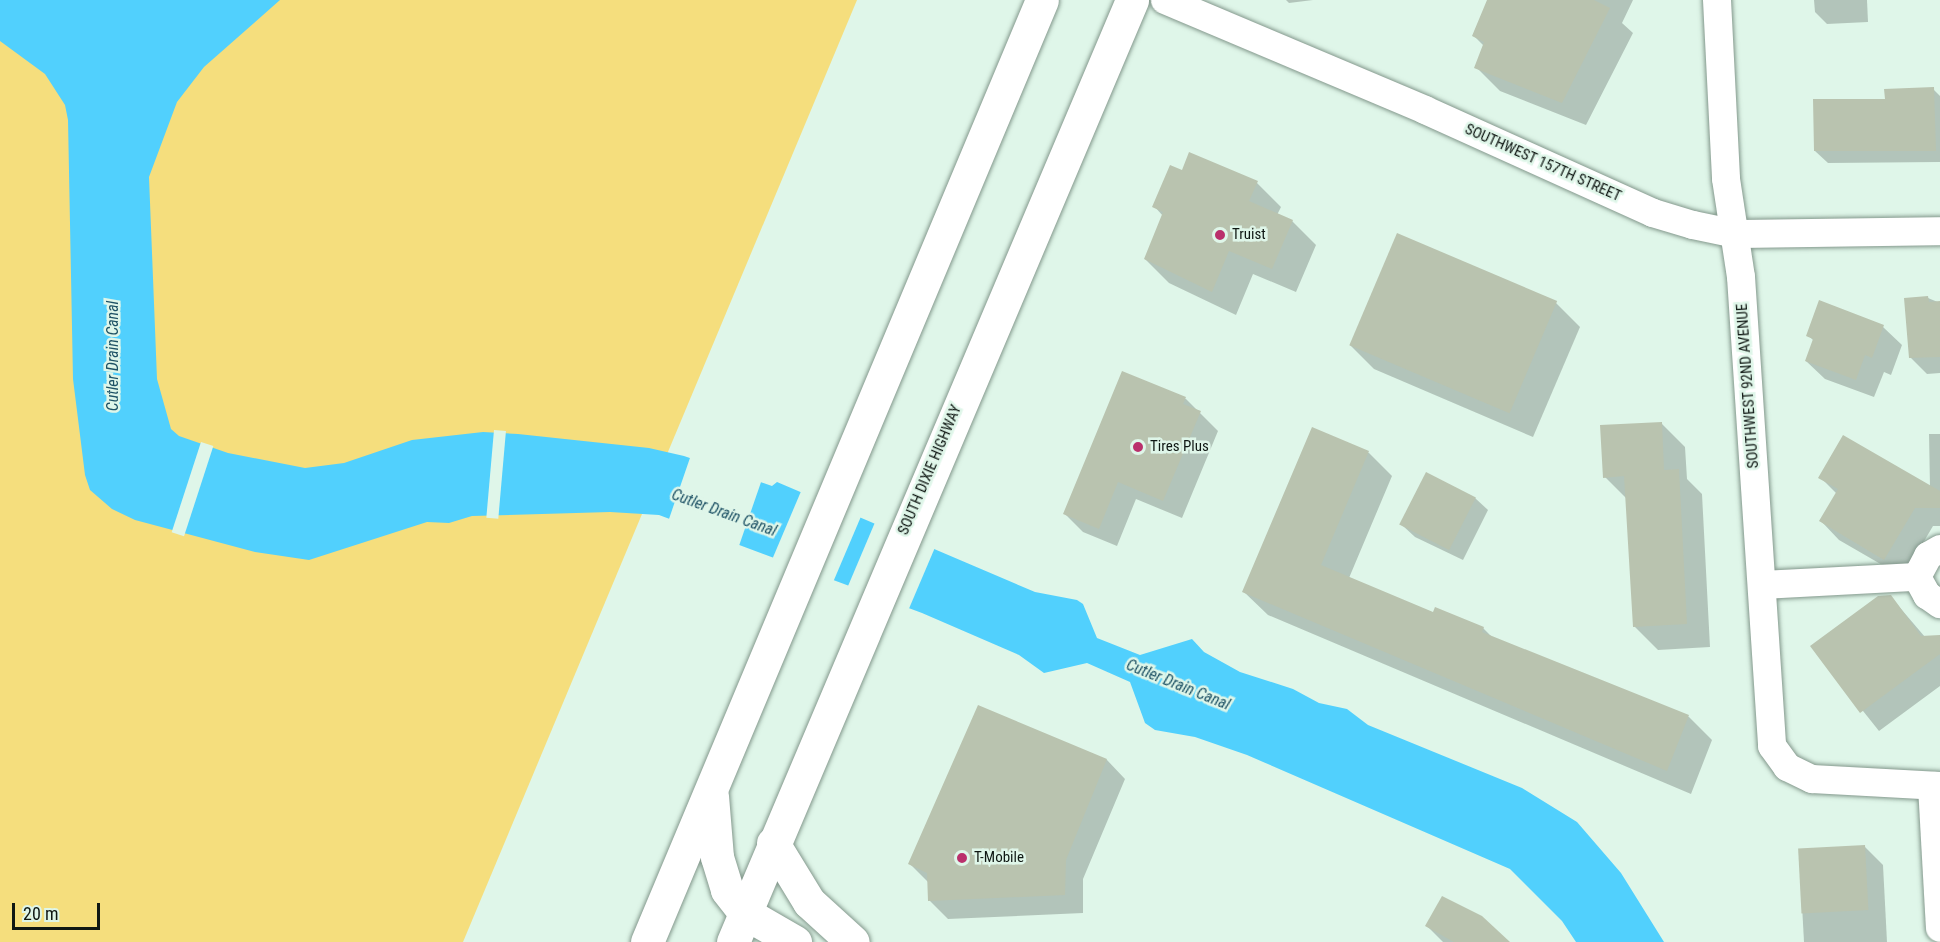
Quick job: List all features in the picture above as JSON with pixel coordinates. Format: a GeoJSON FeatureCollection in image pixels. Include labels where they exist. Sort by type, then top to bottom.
{"type":"FeatureCollection","features":[{"type":"Feature","properties":{"kind":"main road"},"geometry":{"type":"LineString","coordinates":[[648,942],[1042,0]]}},
{"type":"Feature","properties":{"kind":"main road","name":"SOUTH DIXIE HIGHWAY"},"geometry":{"type":"LineString","coordinates":[[739,928],[917,502],[1132,0]]}},
{"type":"Feature","properties":{"kind":"main road"},"geometry":{"type":"LineString","coordinates":[[712,788],[717,857],[739,928],[795,942]]}},
{"type":"Feature","properties":{"kind":"main road"},"geometry":{"type":"LineString","coordinates":[[773,843],[809,902],[853,942]]}},
{"type":"Feature","properties":{"kind":"street","name":"SOUTHWEST 157TH STREET"},"geometry":{"type":"LineString","coordinates":[[1165,0],[1425,110],[1653,213],[1714,232],[1736,234],[1940,231]]}},
{"type":"Feature","properties":{"kind":"street","name":"SOUTHWEST 92ND AVENUE"},"geometry":{"type":"LineString","coordinates":[[1717,0],[1726,178],[1736,234],[1762,585],[1769,730],[1777,757],[1787,767],[1829,781],[1936,786]]}},
{"type":"Feature","properties":{"kind":"street"},"geometry":{"type":"LineString","coordinates":[[1917,577],[1928,556],[1940,549]]}},
{"type":"Feature","properties":{"kind":"street"},"geometry":{"type":"LineString","coordinates":[[1762,585],[1917,577]]}},
{"type":"Feature","properties":{"kind":"street"},"geometry":{"type":"LineString","coordinates":[[1917,577],[1927,595],[1940,604]]}},
{"type":"Feature","properties":{"kind":"street"},"geometry":{"type":"LineString","coordinates":[[1936,786],[1940,928]]}},
{"type":"Feature","properties":{"kind":"shaded area"},"geometry":{"type":"Polygon","coordinates":[[[0,0],[857,0],[463,942],[0,942],[0,0]]]}},
{"type":"Feature","properties":{"kind":"water","name":"Cutler Drain Canal"},"geometry":{"type":"Polygon","coordinates":[[[0,0],[280,0],[204,67],[177,102],[149,177],[157,379],[171,429],[179,436],[228,453],[305,468],[344,463],[412,440],[483,432],[518,434],[649,448],[684,456],[772,486],[777,482],[1035,592],[1077,600],[1083,604],[1097,638],[1140,655],[1192,639],[1204,652],[1240,672],[1293,689],[1319,703],[1347,709],[1368,725],[1522,788],[1577,822],[1621,873],[1664,942],[1576,942],[1562,921],[1510,869],[1247,755],[1195,737],[1155,730],[1145,723],[1130,682],[1087,663],[1044,673],[1019,655],[922,613],[659,515],[610,512],[472,516],[449,523],[427,522],[309,560],[255,552],[135,520],[112,509],[90,490],[85,475],[73,379],[68,120],[65,105],[45,74],[0,41],[0,0]]]}},
{"type":"Feature","properties":{"kind":"pier"},"geometry":{"type":"Polygon","coordinates":[[[494,430],[506,431],[498,519],[486,518],[494,430]]]}},
{"type":"Feature","properties":{"kind":"pier"},"geometry":{"type":"Polygon","coordinates":[[[201,442],[213,446],[184,536],[172,532],[201,442]]]}},
{"type":"Feature","properties":{"kind":"pier"},"geometry":{"type":"Polygon","coordinates":[[[691,455],[762,479],[739,546],[668,521],[691,455]]]}},
{"type":"Feature","properties":{"kind":"pier"},"geometry":{"type":"Polygon","coordinates":[[[802,489],[862,514],[831,588],[771,563],[802,489]]]}},
{"type":"Feature","properties":{"kind":"pier"},"geometry":{"type":"Polygon","coordinates":[[[876,520],[936,545],[906,616],[846,591],[876,520]]]}},
{"type":"Feature","properties":{"kind":"building"},"geometry":{"type":"Polygon","coordinates":[[[1487,0],[1594,0],[1610,8],[1562,103],[1474,68],[1484,42],[1472,36],[1487,0]]]}},
{"type":"Feature","properties":{"kind":"building"},"geometry":{"type":"Polygon","coordinates":[[[1934,87],[1936,151],[1814,151],[1813,99],[1885,99],[1884,89],[1934,87]]]}},
{"type":"Feature","properties":{"kind":"building","name":"Truist"},"geometry":{"type":"Polygon","coordinates":[[[1189,152],[1258,181],[1249,201],[1293,220],[1272,269],[1229,251],[1212,292],[1144,259],[1163,212],[1152,207],[1170,165],[1182,170],[1189,152]]]}},
{"type":"Feature","properties":{"kind":"building"},"geometry":{"type":"Polygon","coordinates":[[[1397,233],[1557,301],[1509,413],[1349,345],[1397,233]]]}},
{"type":"Feature","properties":{"kind":"building"},"geometry":{"type":"Polygon","coordinates":[[[1928,296],[1929,302],[1940,301],[1940,357],[1909,358],[1904,298],[1928,296]]]}},
{"type":"Feature","properties":{"kind":"building"},"geometry":{"type":"Polygon","coordinates":[[[1819,300],[1884,325],[1872,358],[1865,355],[1856,380],[1805,361],[1813,339],[1806,336],[1819,300]]]}},
{"type":"Feature","properties":{"kind":"building","name":"Tires Plus"},"geometry":{"type":"Polygon","coordinates":[[[1122,371],[1186,397],[1183,404],[1201,411],[1163,501],[1118,482],[1099,529],[1063,514],[1122,371]]]}},
{"type":"Feature","properties":{"kind":"building"},"geometry":{"type":"Polygon","coordinates":[[[1662,422],[1664,470],[1679,469],[1687,624],[1633,627],[1624,476],[1603,478],[1600,425],[1662,422]]]}},
{"type":"Feature","properties":{"kind":"building"},"geometry":{"type":"Polygon","coordinates":[[[1312,427],[1369,451],[1321,565],[1433,612],[1435,607],[1484,627],[1482,632],[1689,715],[1667,771],[1242,592],[1312,427]]]}},
{"type":"Feature","properties":{"kind":"building"},"geometry":{"type":"Polygon","coordinates":[[[1843,435],[1940,491],[1940,508],[1915,508],[1884,560],[1819,521],[1838,489],[1818,478],[1843,435]]]}},
{"type":"Feature","properties":{"kind":"building"},"geometry":{"type":"Polygon","coordinates":[[[1426,472],[1476,497],[1449,550],[1399,525],[1426,472]]]}},
{"type":"Feature","properties":{"kind":"building"},"geometry":{"type":"Polygon","coordinates":[[[1891,595],[1921,636],[1940,635],[1940,654],[1860,713],[1810,646],[1878,596],[1891,595]]]}},
{"type":"Feature","properties":{"kind":"building"},"geometry":{"type":"Polygon","coordinates":[[[978,705],[1107,759],[1066,860],[1065,895],[928,901],[927,873],[908,864],[978,705]]]}},
{"type":"Feature","properties":{"kind":"building"},"geometry":{"type":"Polygon","coordinates":[[[1865,845],[1868,910],[1801,913],[1798,849],[1865,845]]]}},
{"type":"Feature","properties":{"kind":"building"},"geometry":{"type":"Polygon","coordinates":[[[1442,896],[1482,916],[1510,942],[1454,942],[1425,926],[1442,896]]]}},
{"type":"Feature","properties":{"kind":"place","name":"Truist"},"geometry":{"type":"Point","coordinates":[1220,235]}},
{"type":"Feature","properties":{"kind":"place","name":"Tires Plus"},"geometry":{"type":"Point","coordinates":[1138,447]}},
{"type":"Feature","properties":{"kind":"place","name":"T-Mobile"},"geometry":{"type":"Point","coordinates":[962,858]}}]}
